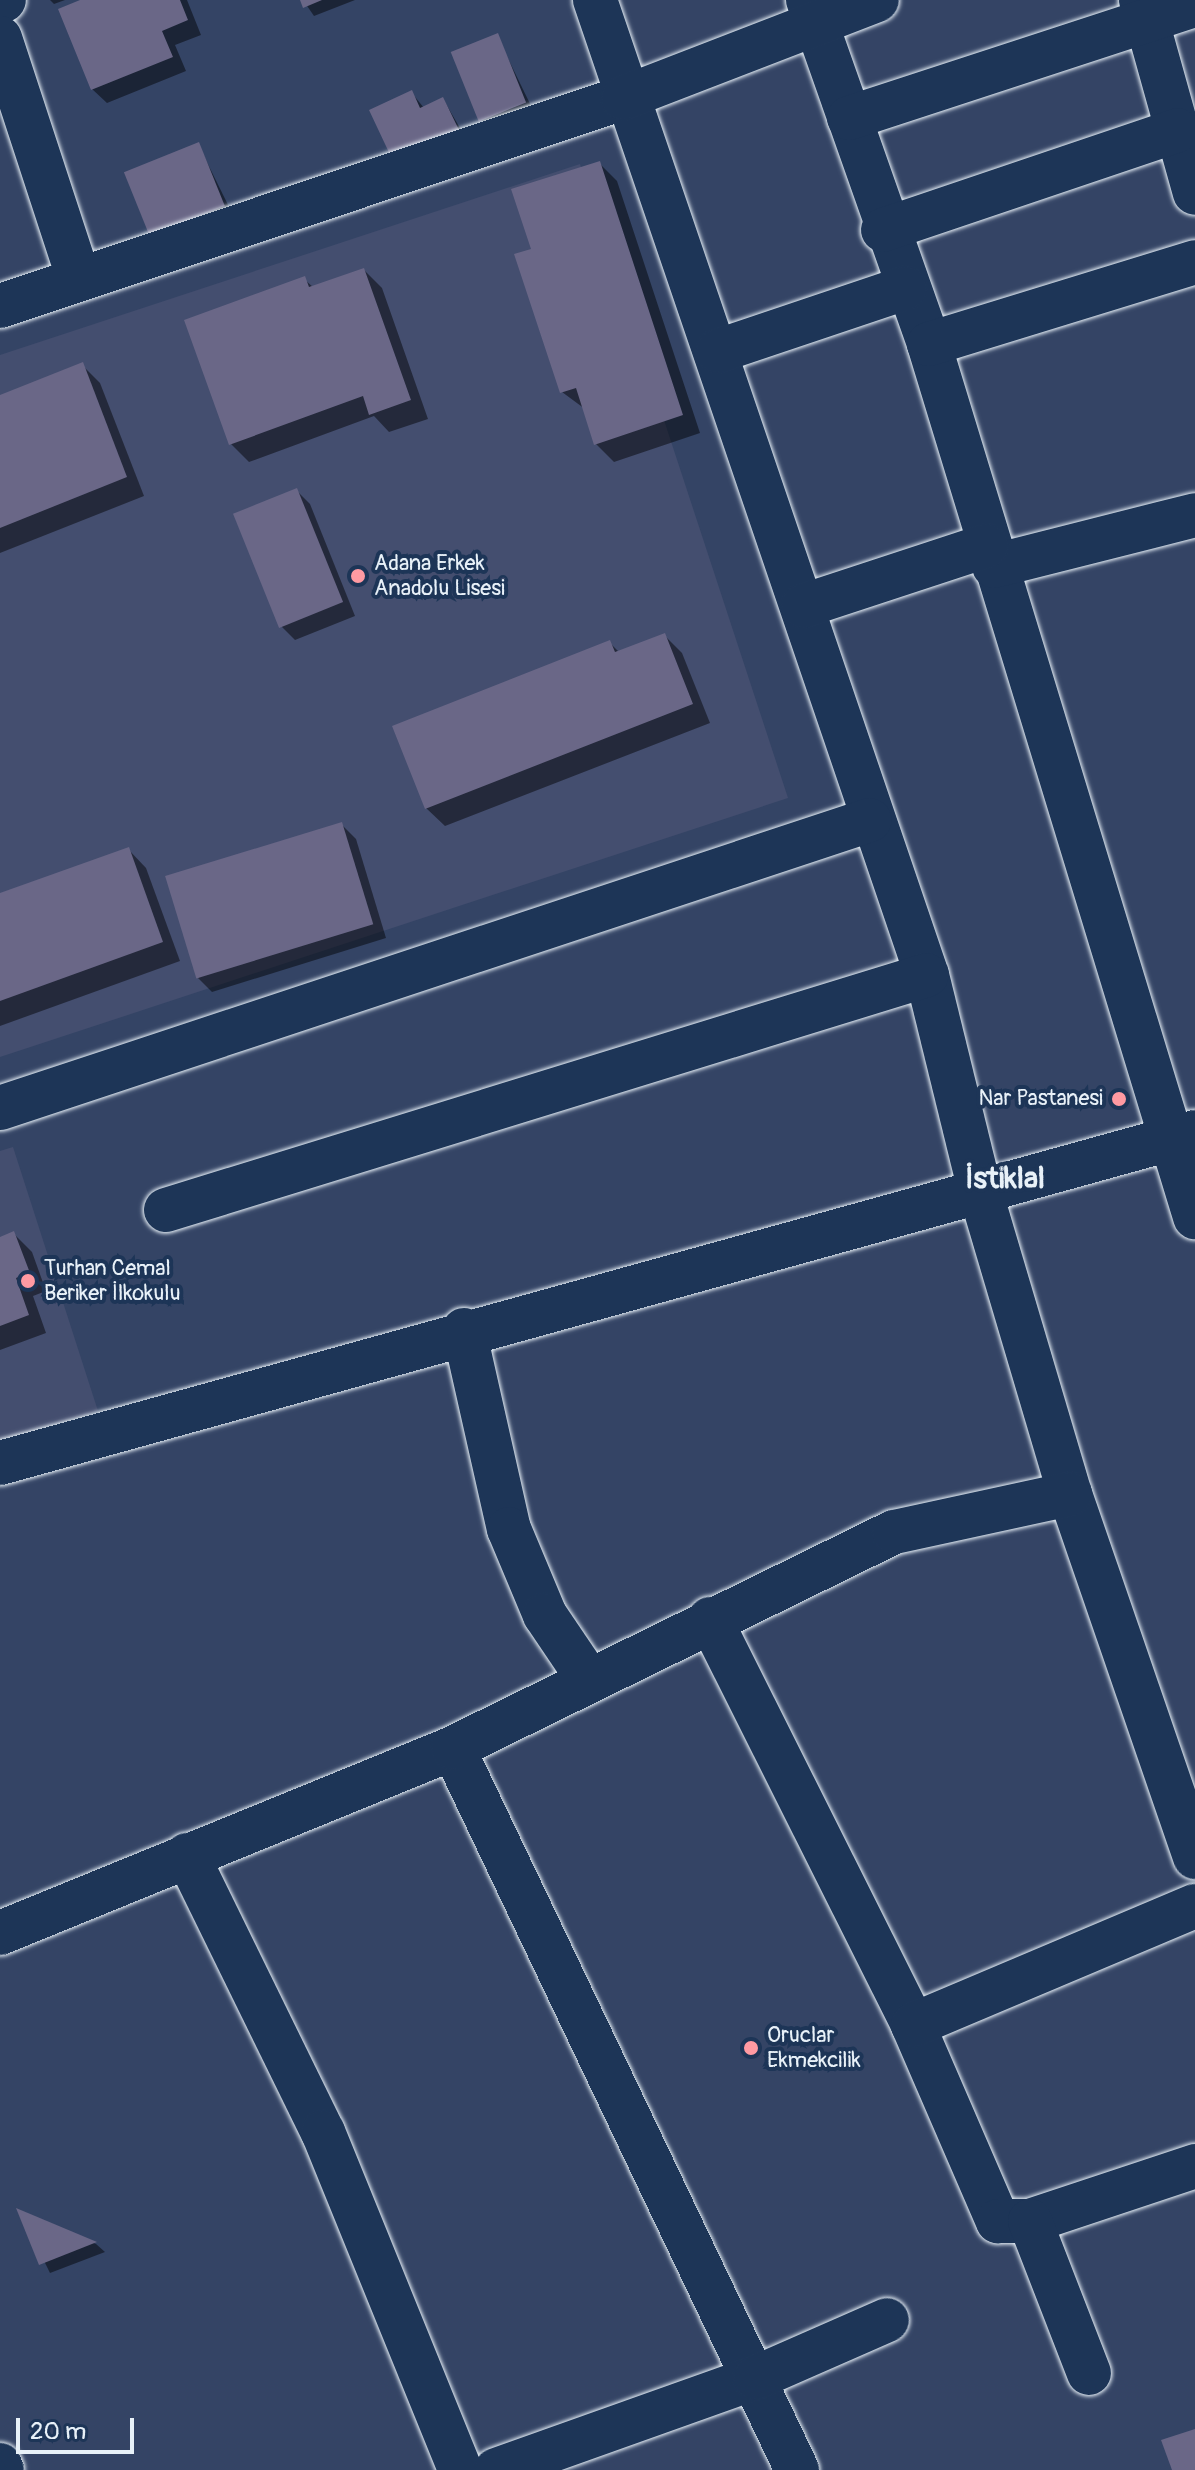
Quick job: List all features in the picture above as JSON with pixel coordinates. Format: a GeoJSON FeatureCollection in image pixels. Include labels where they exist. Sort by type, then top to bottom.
{"type":"FeatureCollection","features":[{"type":"Feature","properties":{"kind":"street"},"geometry":{"type":"LineString","coordinates":[[595,0],[623,98],[718,351],[870,820],[927,975],[979,1187],[1070,1494],[1195,1857]]}},
{"type":"Feature","properties":{"kind":"street"},"geometry":{"type":"LineString","coordinates":[[0,306],[623,98],[811,10],[877,0]]}},
{"type":"Feature","properties":{"kind":"street"},"geometry":{"type":"LineString","coordinates":[[849,118],[1144,9],[1195,5]]}},
{"type":"Feature","properties":{"kind":"street"},"geometry":{"type":"LineString","coordinates":[[1144,9],[1195,193]]}},
{"type":"Feature","properties":{"kind":"street"},"geometry":{"type":"LineString","coordinates":[[811,10],[849,118],[883,230],[929,344],[990,556],[1182,1136],[1195,1217]]}},
{"type":"Feature","properties":{"kind":"street"},"geometry":{"type":"LineString","coordinates":[[0,38],[79,279]]}},
{"type":"Feature","properties":{"kind":"street"},"geometry":{"type":"LineString","coordinates":[[883,230],[1178,130]]}},
{"type":"Feature","properties":{"kind":"street"},"geometry":{"type":"LineString","coordinates":[[929,344],[1195,262]]}},
{"type":"Feature","properties":{"kind":"street"},"geometry":{"type":"LineString","coordinates":[[718,351],[905,288]]}},
{"type":"Feature","properties":{"kind":"street"},"geometry":{"type":"LineString","coordinates":[[803,606],[990,556],[1195,515]]}},
{"type":"Feature","properties":{"kind":"street"},"geometry":{"type":"LineString","coordinates":[[0,1108],[870,820]]}},
{"type":"Feature","properties":{"kind":"street"},"geometry":{"type":"LineString","coordinates":[[166,1210],[927,975]]}},
{"type":"Feature","properties":{"kind":"street"},"geometry":{"type":"LineString","coordinates":[[0,1463],[979,1187],[1182,1136]]}},
{"type":"Feature","properties":{"kind":"street"},"geometry":{"type":"LineString","coordinates":[[464,1330],[509,1529],[545,1615],[589,1680]]}},
{"type":"Feature","properties":{"kind":"street"},"geometry":{"type":"LineString","coordinates":[[0,1933],[453,1748],[710,1619],[894,1532],[1070,1494]]}},
{"type":"Feature","properties":{"kind":"street"},"geometry":{"type":"LineString","coordinates":[[710,1619],[913,2025],[998,2221],[1030,2221],[1195,2166]]}},
{"type":"Feature","properties":{"kind":"street"},"geometry":{"type":"LineString","coordinates":[[453,1748],[797,2470]]}},
{"type":"Feature","properties":{"kind":"street"},"geometry":{"type":"LineString","coordinates":[[187,1855],[323,2132],[460,2470]]}},
{"type":"Feature","properties":{"kind":"street"},"geometry":{"type":"LineString","coordinates":[[913,2025],[1195,1906]]}},
{"type":"Feature","properties":{"kind":"street"},"geometry":{"type":"LineString","coordinates":[[1030,2221],[1089,2373]]}},
{"type":"Feature","properties":{"kind":"street"},"geometry":{"type":"LineString","coordinates":[[496,2470],[755,2378],[887,2320]]}},
{"type":"Feature","properties":{"kind":"shaded area","name":"Adana Erkek Anadolu Lisesi"},"geometry":{"type":"Polygon","coordinates":[[[580,164],[788,798],[0,1057],[0,355],[580,164]]]}},
{"type":"Feature","properties":{"kind":"shaded area","name":"Turhan Cemal Beriker İlkokulu"},"geometry":{"type":"Polygon","coordinates":[[[13,1147],[98,1411],[0,1442],[0,1151],[13,1147]]]}},
{"type":"Feature","properties":{"kind":"building"},"geometry":{"type":"Polygon","coordinates":[[[80,0],[180,0],[188,20],[162,31],[173,57],[91,90],[58,9],[80,0]]]}},
{"type":"Feature","properties":{"kind":"building"},"geometry":{"type":"Polygon","coordinates":[[[300,0],[322,0],[303,8],[300,0]]]}},
{"type":"Feature","properties":{"kind":"building"},"geometry":{"type":"Polygon","coordinates":[[[498,33],[526,103],[479,122],[451,52],[498,33]]]}},
{"type":"Feature","properties":{"kind":"building"},"geometry":{"type":"Polygon","coordinates":[[[412,90],[420,108],[443,97],[459,130],[393,161],[369,110],[412,90]]]}},
{"type":"Feature","properties":{"kind":"building"},"geometry":{"type":"Polygon","coordinates":[[[199,142],[225,206],[150,236],[124,172],[199,142]]]}},
{"type":"Feature","properties":{"kind":"building"},"geometry":{"type":"Polygon","coordinates":[[[600,161],[683,415],[594,445],[576,388],[560,393],[514,254],[531,249],[511,189],[600,161]]]}},
{"type":"Feature","properties":{"kind":"building"},"geometry":{"type":"Polygon","coordinates":[[[364,268],[411,400],[369,415],[363,396],[229,445],[184,320],[305,276],[309,287],[364,268]]]}},
{"type":"Feature","properties":{"kind":"building"},"geometry":{"type":"Polygon","coordinates":[[[83,362],[127,477],[0,528],[0,395],[83,362]]]}},
{"type":"Feature","properties":{"kind":"building"},"geometry":{"type":"Polygon","coordinates":[[[297,488],[343,602],[279,628],[233,514],[297,488]]]}},
{"type":"Feature","properties":{"kind":"building"},"geometry":{"type":"Polygon","coordinates":[[[665,633],[693,704],[425,809],[392,726],[610,640],[615,652],[665,633]]]}},
{"type":"Feature","properties":{"kind":"building"},"geometry":{"type":"Polygon","coordinates":[[[342,822],[373,924],[196,978],[165,876],[342,822]]]}},
{"type":"Feature","properties":{"kind":"building"},"geometry":{"type":"Polygon","coordinates":[[[129,847],[163,942],[0,1001],[0,893],[129,847]]]}},
{"type":"Feature","properties":{"kind":"building"},"geometry":{"type":"Polygon","coordinates":[[[14,1231],[30,1273],[16,1278],[29,1315],[0,1326],[0,1237],[14,1231]]]}},
{"type":"Feature","properties":{"kind":"building"},"geometry":{"type":"Polygon","coordinates":[[[16,2208],[97,2242],[39,2265],[16,2208]]]}},
{"type":"Feature","properties":{"kind":"building"},"geometry":{"type":"Polygon","coordinates":[[[1195,2429],[1195,2470],[1172,2470],[1161,2440],[1195,2429]]]}},
{"type":"Feature","properties":{"kind":"place","name":"Adana Erkek Anadolu Lisesi"},"geometry":{"type":"Point","coordinates":[358,576]}},
{"type":"Feature","properties":{"kind":"place","name":"Nar Pastanesi"},"geometry":{"type":"Point","coordinates":[1119,1099]}},
{"type":"Feature","properties":{"kind":"place","name":"Turhan Cemal Beriker İlkokulu"},"geometry":{"type":"Point","coordinates":[28,1281]}},
{"type":"Feature","properties":{"kind":"place","name":"Oruclar Ekmekcilik"},"geometry":{"type":"Point","coordinates":[751,2048]}},
{"type":"Feature","properties":{"kind":"district","name":"İstiklal"},"geometry":{"type":"Point","coordinates":[1005,1179]}}]}
